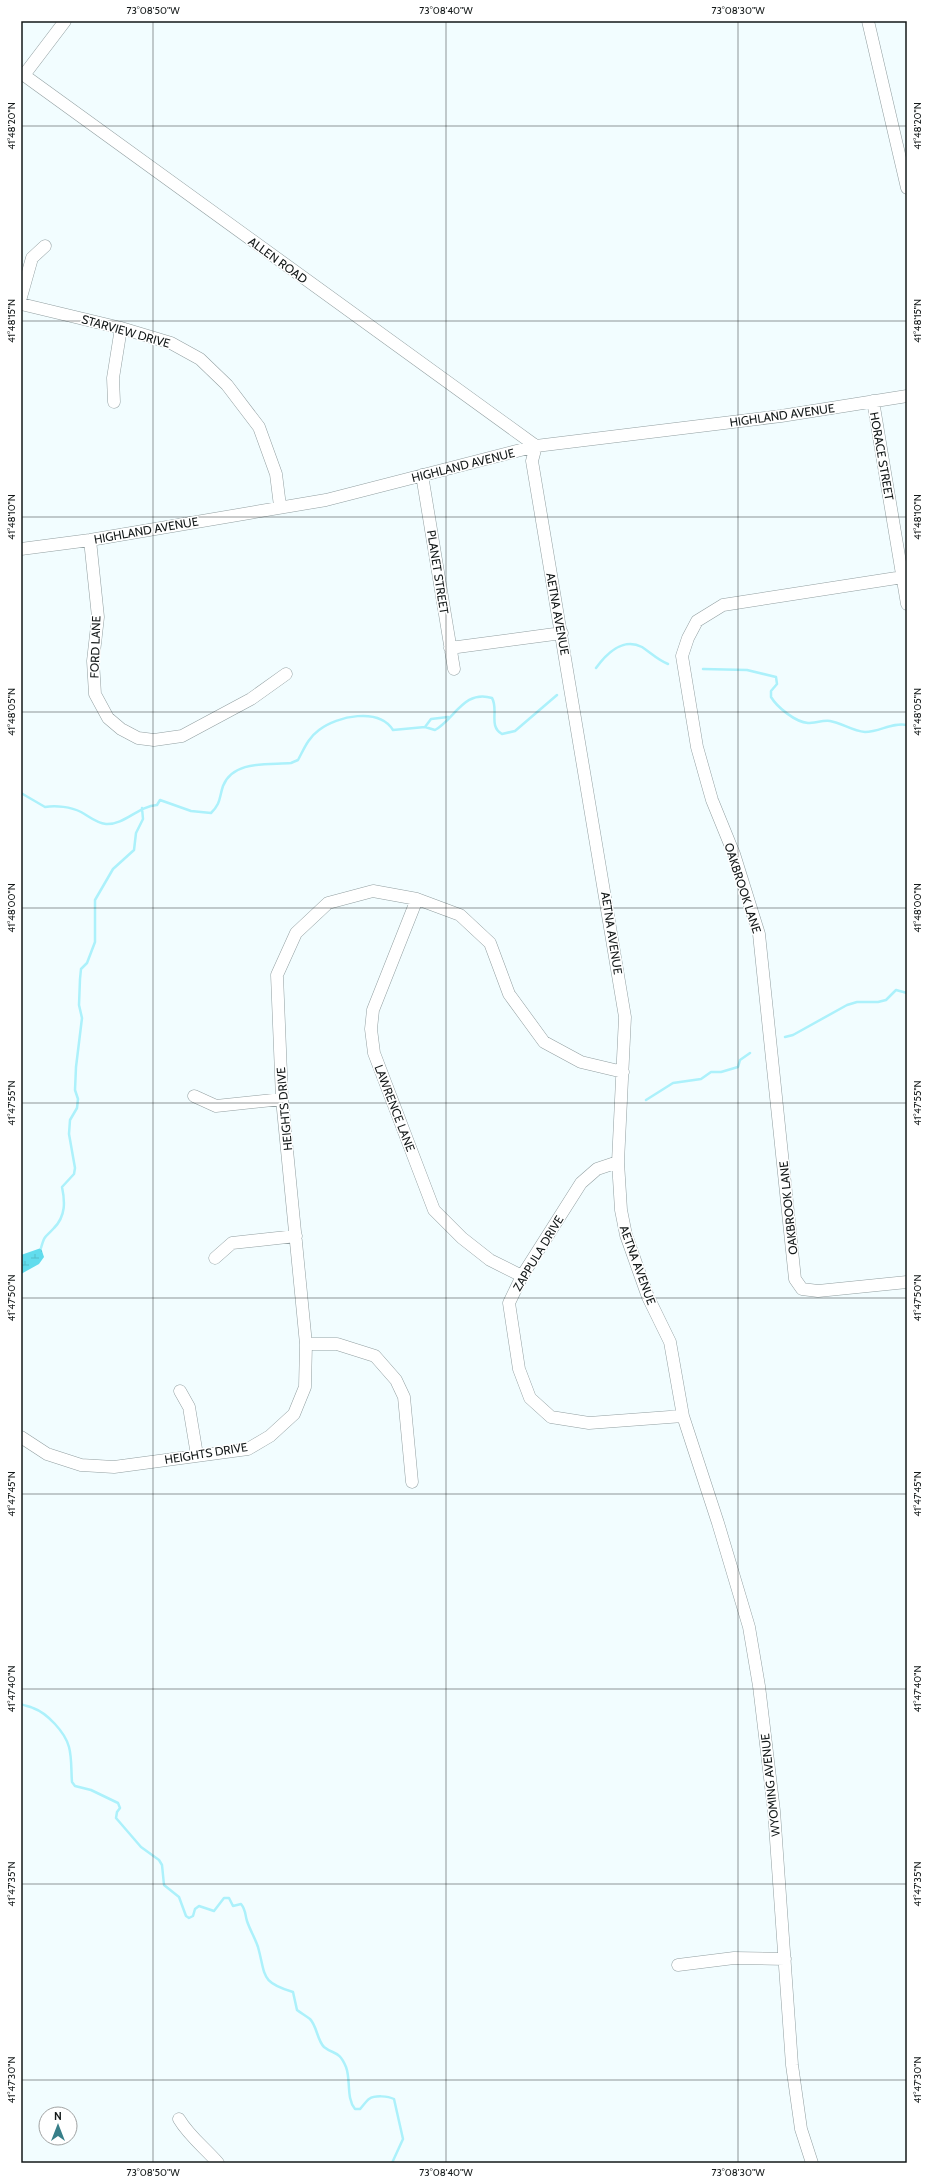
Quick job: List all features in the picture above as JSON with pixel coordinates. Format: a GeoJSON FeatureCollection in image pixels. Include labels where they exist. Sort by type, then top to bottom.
{"type":"FeatureCollection","features":[{"type":"Feature","properties":{"kind":"street"},"geometry":{"type":"LineString","coordinates":[[22,74],[65,21]]}},
{"type":"Feature","properties":{"kind":"street"},"geometry":{"type":"LineString","coordinates":[[868,21],[907,188]]}},
{"type":"Feature","properties":{"kind":"street","name":"ALLEN ROAD"},"geometry":{"type":"LineString","coordinates":[[22,74],[536,446]]}},
{"type":"Feature","properties":{"kind":"street"},"geometry":{"type":"LineString","coordinates":[[21,297],[32,258],[45,246]]}},
{"type":"Feature","properties":{"kind":"street","name":"STARVIEW DRIVE"},"geometry":{"type":"LineString","coordinates":[[21,304],[121,328],[171,343],[200,359],[228,385],[260,428],[276,474],[280,506]]}},
{"type":"Feature","properties":{"kind":"street"},"geometry":{"type":"LineString","coordinates":[[114,402],[113,378],[121,328]]}},
{"type":"Feature","properties":{"kind":"street","name":"HIGHLAND AVENUE"},"geometry":{"type":"LineString","coordinates":[[21,549],[90,540],[280,506],[326,500],[536,446],[781,416],[907,396]]}},
{"type":"Feature","properties":{"kind":"street","name":"HORACE STREET"},"geometry":{"type":"LineString","coordinates":[[873,402],[907,604]]}},
{"type":"Feature","properties":{"kind":"street","name":"AETNA AVENUE"},"geometry":{"type":"LineString","coordinates":[[536,446],[532,461],[626,1017],[618,1162],[620,1210],[626,1235],[648,1297],[670,1342],[683,1416]]}},
{"type":"Feature","properties":{"kind":"street","name":"PLANET STREET"},"geometry":{"type":"LineString","coordinates":[[422,475],[454,669]]}},
{"type":"Feature","properties":{"kind":"street","name":"FORD LANE"},"geometry":{"type":"LineString","coordinates":[[90,540],[98,617],[93,661],[95,694],[108,718],[121,729],[138,738],[154,740],[182,736],[251,699],[286,674]]}},
{"type":"Feature","properties":{"kind":"street","name":"OAKBROOK LANE"},"geometry":{"type":"LineString","coordinates":[[903,577],[724,605],[697,621],[688,638],[682,656],[696,747],[712,800],[734,854],[759,934],[795,1278],[802,1289],[818,1291],[907,1282]]}},
{"type":"Feature","properties":{"kind":"street"},"geometry":{"type":"LineString","coordinates":[[450,648],[562,633]]}},
{"type":"Feature","properties":{"kind":"street","name":"HEIGHTS DRIVE"},"geometry":{"type":"LineString","coordinates":[[21,1437],[46,1454],[81,1465],[114,1468],[197,1454],[248,1449],[270,1436],[294,1414],[305,1387],[306,1344],[282,1099],[277,975],[296,933],[328,903],[373,891],[417,899],[460,915],[490,943],[509,994],[544,1042],[581,1062],[623,1072]]}},
{"type":"Feature","properties":{"kind":"street","name":"LAWRENCE LANE"},"geometry":{"type":"LineString","coordinates":[[417,899],[373,1010],[371,1029],[374,1053],[434,1210],[462,1238],[490,1260],[522,1276]]}},
{"type":"Feature","properties":{"kind":"street"},"geometry":{"type":"LineString","coordinates":[[194,1096],[216,1106],[282,1099]]}},
{"type":"Feature","properties":{"kind":"street","name":"ZAPPULA DRIVE"},"geometry":{"type":"LineString","coordinates":[[618,1162],[597,1169],[581,1183],[522,1276],[509,1303],[518,1369],[530,1398],[551,1417],[589,1423],[683,1416]]}},
{"type":"Feature","properties":{"kind":"street"},"geometry":{"type":"LineString","coordinates":[[215,1258],[232,1243],[296,1236]]}},
{"type":"Feature","properties":{"kind":"street"},"geometry":{"type":"LineString","coordinates":[[306,1344],[337,1344],[375,1356],[396,1380],[404,1397],[412,1482]]}},
{"type":"Feature","properties":{"kind":"street"},"geometry":{"type":"LineString","coordinates":[[180,1391],[189,1407],[197,1454]]}},
{"type":"Feature","properties":{"kind":"street","name":"WYOMING AVENUE"},"geometry":{"type":"LineString","coordinates":[[683,1416],[718,1523],[748,1627],[759,1686],[774,1811],[792,2065],[801,2130],[812,2163]]}},
{"type":"Feature","properties":{"kind":"street"},"geometry":{"type":"LineString","coordinates":[[678,1965],[734,1958],[785,1959]]}},
{"type":"Feature","properties":{"kind":"street"},"geometry":{"type":"LineString","coordinates":[[179,2119],[185,2129],[203,2145],[218,2163]]}},
{"type":"Feature","properties":{"kind":"green space"},"geometry":{"type":"Polygon","coordinates":[[[41,1248],[44,1257],[39,1264],[21,1274],[21,1255],[41,1248]]]}},
{"type":"Feature","properties":{"kind":"waterway"},"geometry":{"type":"LineString","coordinates":[[596,668],[605,657],[616,648],[628,644],[635,644],[642,647],[668,664]]}},
{"type":"Feature","properties":{"kind":"waterway"},"geometry":{"type":"LineString","coordinates":[[703,669],[747,670],[776,677],[777,684],[771,691],[771,697],[777,705],[792,717],[803,722],[830,721],[865,732],[896,725],[907,725]]}},
{"type":"Feature","properties":{"kind":"waterway"},"geometry":{"type":"LineString","coordinates":[[21,793],[45,807],[59,806],[73,809],[96,821],[106,824],[119,822],[150,806],[157,805],[160,800],[191,811],[211,813],[218,803],[223,786],[228,778],[235,772],[243,768],[262,764],[291,763],[298,760],[315,733],[336,721],[358,716],[368,716],[378,718],[387,723],[393,730],[425,727],[435,730],[460,707],[474,698],[482,696],[492,698],[495,708],[496,727],[502,734],[515,731],[557,695]]}},
{"type":"Feature","properties":{"kind":"waterway"},"geometry":{"type":"LineString","coordinates":[[425,727],[431,719],[448,717]]}},
{"type":"Feature","properties":{"kind":"waterway"},"geometry":{"type":"LineString","coordinates":[[41,1248],[44,1238],[61,1218],[64,1208],[62,1187],[74,1174],[75,1168],[69,1134],[70,1120],[77,1108],[78,1099],[75,1090],[76,1067],[82,1018],[79,1005],[80,979],[81,969],[87,963],[95,942],[95,900],[113,869],[134,850],[136,833],[143,819],[142,808]]}},
{"type":"Feature","properties":{"kind":"waterway"},"geometry":{"type":"LineString","coordinates":[[785,1037],[793,1035],[847,1005],[857,1002],[878,1002],[886,1000],[896,990],[907,993]]}},
{"type":"Feature","properties":{"kind":"waterway"},"geometry":{"type":"LineString","coordinates":[[646,1100],[673,1083],[701,1079],[711,1072],[721,1072],[738,1067],[740,1060],[750,1053]]}},
{"type":"Feature","properties":{"kind":"waterway"},"geometry":{"type":"LineString","coordinates":[[21,1704],[32,1707],[44,1714],[60,1729],[64,1735],[70,1751],[72,1782],[75,1786],[91,1790],[118,1803],[120,1808],[117,1812],[116,1818],[141,1847],[159,1860],[162,1865],[164,1885],[179,1897],[186,1916],[189,1918],[193,1916],[195,1909],[199,1906],[214,1911],[224,1898],[229,1898],[233,1906],[241,1904],[244,1908],[248,1924],[258,1947],[266,1977],[275,1985],[293,1992],[297,2010],[310,2019],[324,2047],[339,2055],[346,2067],[350,2100],[355,2109],[360,2109],[368,2100],[378,2096],[394,2099],[403,2139],[392,2163]]}}]}
